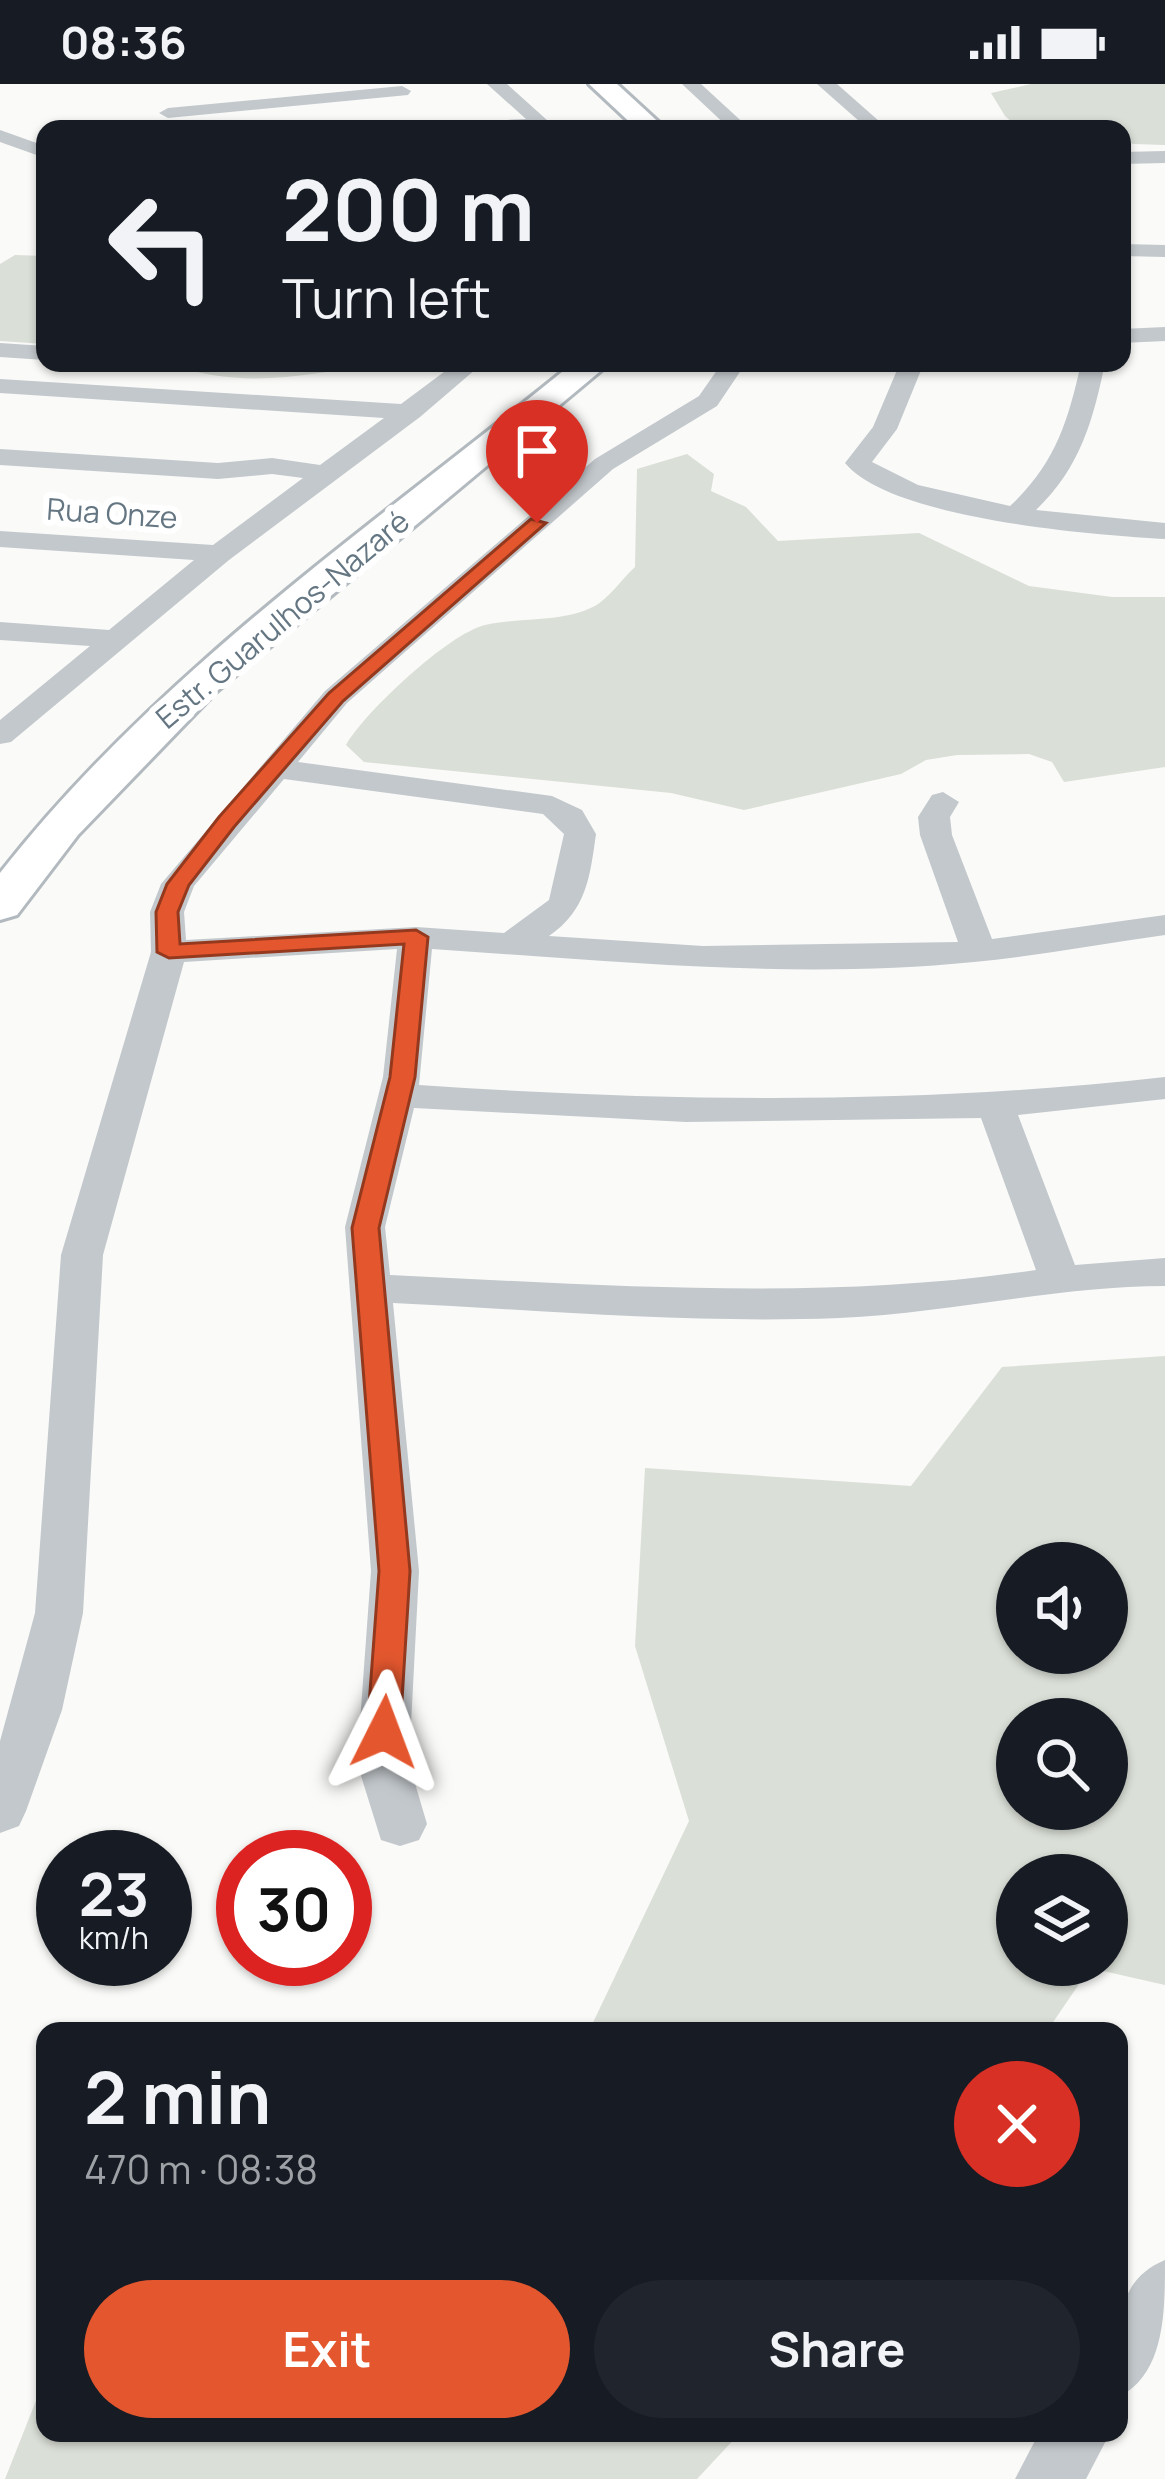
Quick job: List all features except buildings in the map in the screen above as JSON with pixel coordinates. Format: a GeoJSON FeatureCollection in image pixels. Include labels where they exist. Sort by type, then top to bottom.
{"type":"FeatureCollection","features":[{"type":"Feature","properties":{"kind":"main road"},"geometry":{"type":"LineString","coordinates":[[602,84],[643,120]]}},
{"type":"Feature","properties":{"kind":"main road","name":"Estr. Guarulhos-Nazaré"},"geometry":{"type":"LineString","coordinates":[[0,905],[78,808],[160,723],[245,646],[582,372]]}},
{"type":"Feature","properties":{"kind":"street"},"geometry":{"type":"LineString","coordinates":[[496,84],[539,120]]}},
{"type":"Feature","properties":{"kind":"street"},"geometry":{"type":"LineString","coordinates":[[691,84],[731,120]]}},
{"type":"Feature","properties":{"kind":"street"},"geometry":{"type":"LineString","coordinates":[[826,84],[868,120]]}},
{"type":"Feature","properties":{"kind":"street"},"geometry":{"type":"LineString","coordinates":[[166,113],[401,91]]}},
{"type":"Feature","properties":{"kind":"street"},"geometry":{"type":"LineString","coordinates":[[0,136],[36,149]]}},
{"type":"Feature","properties":{"kind":"street"},"geometry":{"type":"LineString","coordinates":[[1131,158],[1165,157]]}},
{"type":"Feature","properties":{"kind":"street"},"geometry":{"type":"LineString","coordinates":[[1131,250],[1165,251]]}},
{"type":"Feature","properties":{"kind":"street"},"geometry":{"type":"LineString","coordinates":[[1131,336],[1165,334]]}},
{"type":"Feature","properties":{"kind":"street"},"geometry":{"type":"LineString","coordinates":[[0,350],[36,352]]}},
{"type":"Feature","properties":{"kind":"street"},"geometry":{"type":"LineString","coordinates":[[139,372],[230,400]]}},
{"type":"Feature","properties":{"kind":"street"},"geometry":{"type":"LineString","coordinates":[[0,735],[219,554],[460,372]]}},
{"type":"Feature","properties":{"kind":"street"},"geometry":{"type":"LineString","coordinates":[[0,1811],[37,1710],[59,1613],[82,1255],[169,952],[167,912],[178,884],[336,697],[604,464],[708,401],[728,372]]}},
{"type":"Feature","properties":{"kind":"street"},"geometry":{"type":"LineString","coordinates":[[908,372],[885,429],[861,455],[861,471],[885,485],[1076,526],[1165,531]]}},
{"type":"Feature","properties":{"kind":"street"},"geometry":{"type":"LineString","coordinates":[[1016,514],[1046,487],[1077,441],[1091,372]]}},
{"type":"Feature","properties":{"kind":"street"},"geometry":{"type":"LineString","coordinates":[[0,386],[411,412]]}},
{"type":"Feature","properties":{"kind":"street"},"geometry":{"type":"LineString","coordinates":[[0,457],[218,471],[272,466],[328,473]]}},
{"type":"Feature","properties":{"kind":"street"},"geometry":{"type":"LineString","coordinates":[[218,471],[248,483],[304,491]]}},
{"type":"Feature","properties":{"kind":"street","name":"Rua Onze"},"geometry":{"type":"LineString","coordinates":[[0,539],[219,554]]}},
{"type":"Feature","properties":{"kind":"street"},"geometry":{"type":"LineString","coordinates":[[0,631],[114,639]]}},
{"type":"Feature","properties":{"kind":"street"},"geometry":{"type":"LineString","coordinates":[[274,768],[552,806],[570,817],[580,834],[566,909],[551,923],[512,942]]}},
{"type":"Feature","properties":{"kind":"street"},"geometry":{"type":"LineString","coordinates":[[944,802],[934,817],[936,835],[980,951]]}},
{"type":"Feature","properties":{"kind":"street"},"geometry":{"type":"LineString","coordinates":[[169,952],[416,937],[703,957],[980,951],[1165,925]]}},
{"type":"Feature","properties":{"kind":"street"},"geometry":{"type":"LineString","coordinates":[[400,1824],[383,1763],[395,1571],[365,1228],[398,1095],[416,937]]}},
{"type":"Feature","properties":{"kind":"street"},"geometry":{"type":"LineString","coordinates":[[398,1095],[699,1113],[996,1107],[1165,1088]]}},
{"type":"Feature","properties":{"kind":"street"},"geometry":{"type":"LineString","coordinates":[[996,1107],[1060,1280]]}},
{"type":"Feature","properties":{"kind":"street"},"geometry":{"type":"LineString","coordinates":[[369,1288],[689,1303],[835,1304],[950,1297],[1060,1280],[1165,1272]]}},
{"type":"Feature","properties":{"kind":"street"},"geometry":{"type":"LineString","coordinates":[[1128,2351],[1165,2291]]}},
{"type":"Feature","properties":{"kind":"street"},"geometry":{"type":"LineString","coordinates":[[1048,2479],[1071,2442]]}},
{"type":"Feature","properties":{"kind":"shaded area"},"geometry":{"type":"Polygon","coordinates":[[[1031,84],[1165,84],[1165,145],[1131,143],[1131,120],[1010,120],[991,93],[1031,84]]]}},
{"type":"Feature","properties":{"kind":"shaded area"},"geometry":{"type":"Polygon","coordinates":[[[15,255],[36,256],[36,343],[0,341],[0,264],[15,255]]]}},
{"type":"Feature","properties":{"kind":"shaded area"},"geometry":{"type":"Polygon","coordinates":[[[199,372],[323,372],[272,378],[199,372]]]}},
{"type":"Feature","properties":{"kind":"shaded area"},"geometry":{"type":"Polygon","coordinates":[[[687,454],[714,474],[711,491],[746,507],[778,541],[919,533],[1029,586],[1112,597],[1165,597],[1165,767],[1064,782],[1052,762],[1029,754],[957,755],[926,760],[901,774],[744,810],[671,793],[364,762],[346,745],[409,676],[469,631],[569,615],[605,598],[635,567],[637,469],[687,454]]]}},
{"type":"Feature","properties":{"kind":"shaded area"},"geometry":{"type":"Polygon","coordinates":[[[1165,1356],[1165,1985],[1128,1977],[1128,1854],[996,1854],[996,1986],[1078,1986],[1053,2022],[593,2022],[689,1821],[635,1646],[645,1468],[911,1486],[1002,1367],[1165,1356]]]}},
{"type":"Feature","properties":{"kind":"shaded area"},"geometry":{"type":"Polygon","coordinates":[[[36,2401],[36,2442],[732,2442],[697,2479],[5,2479],[36,2401]]]}},
{"type":"Feature","properties":{"kind":"route"},"geometry":{"type":"LineString","coordinates":[[384,1732],[395,1571],[365,1228],[402,1077],[416,937],[306,940],[169,952],[167,912],[178,884],[226,822],[336,697],[537,523]]}}]}
